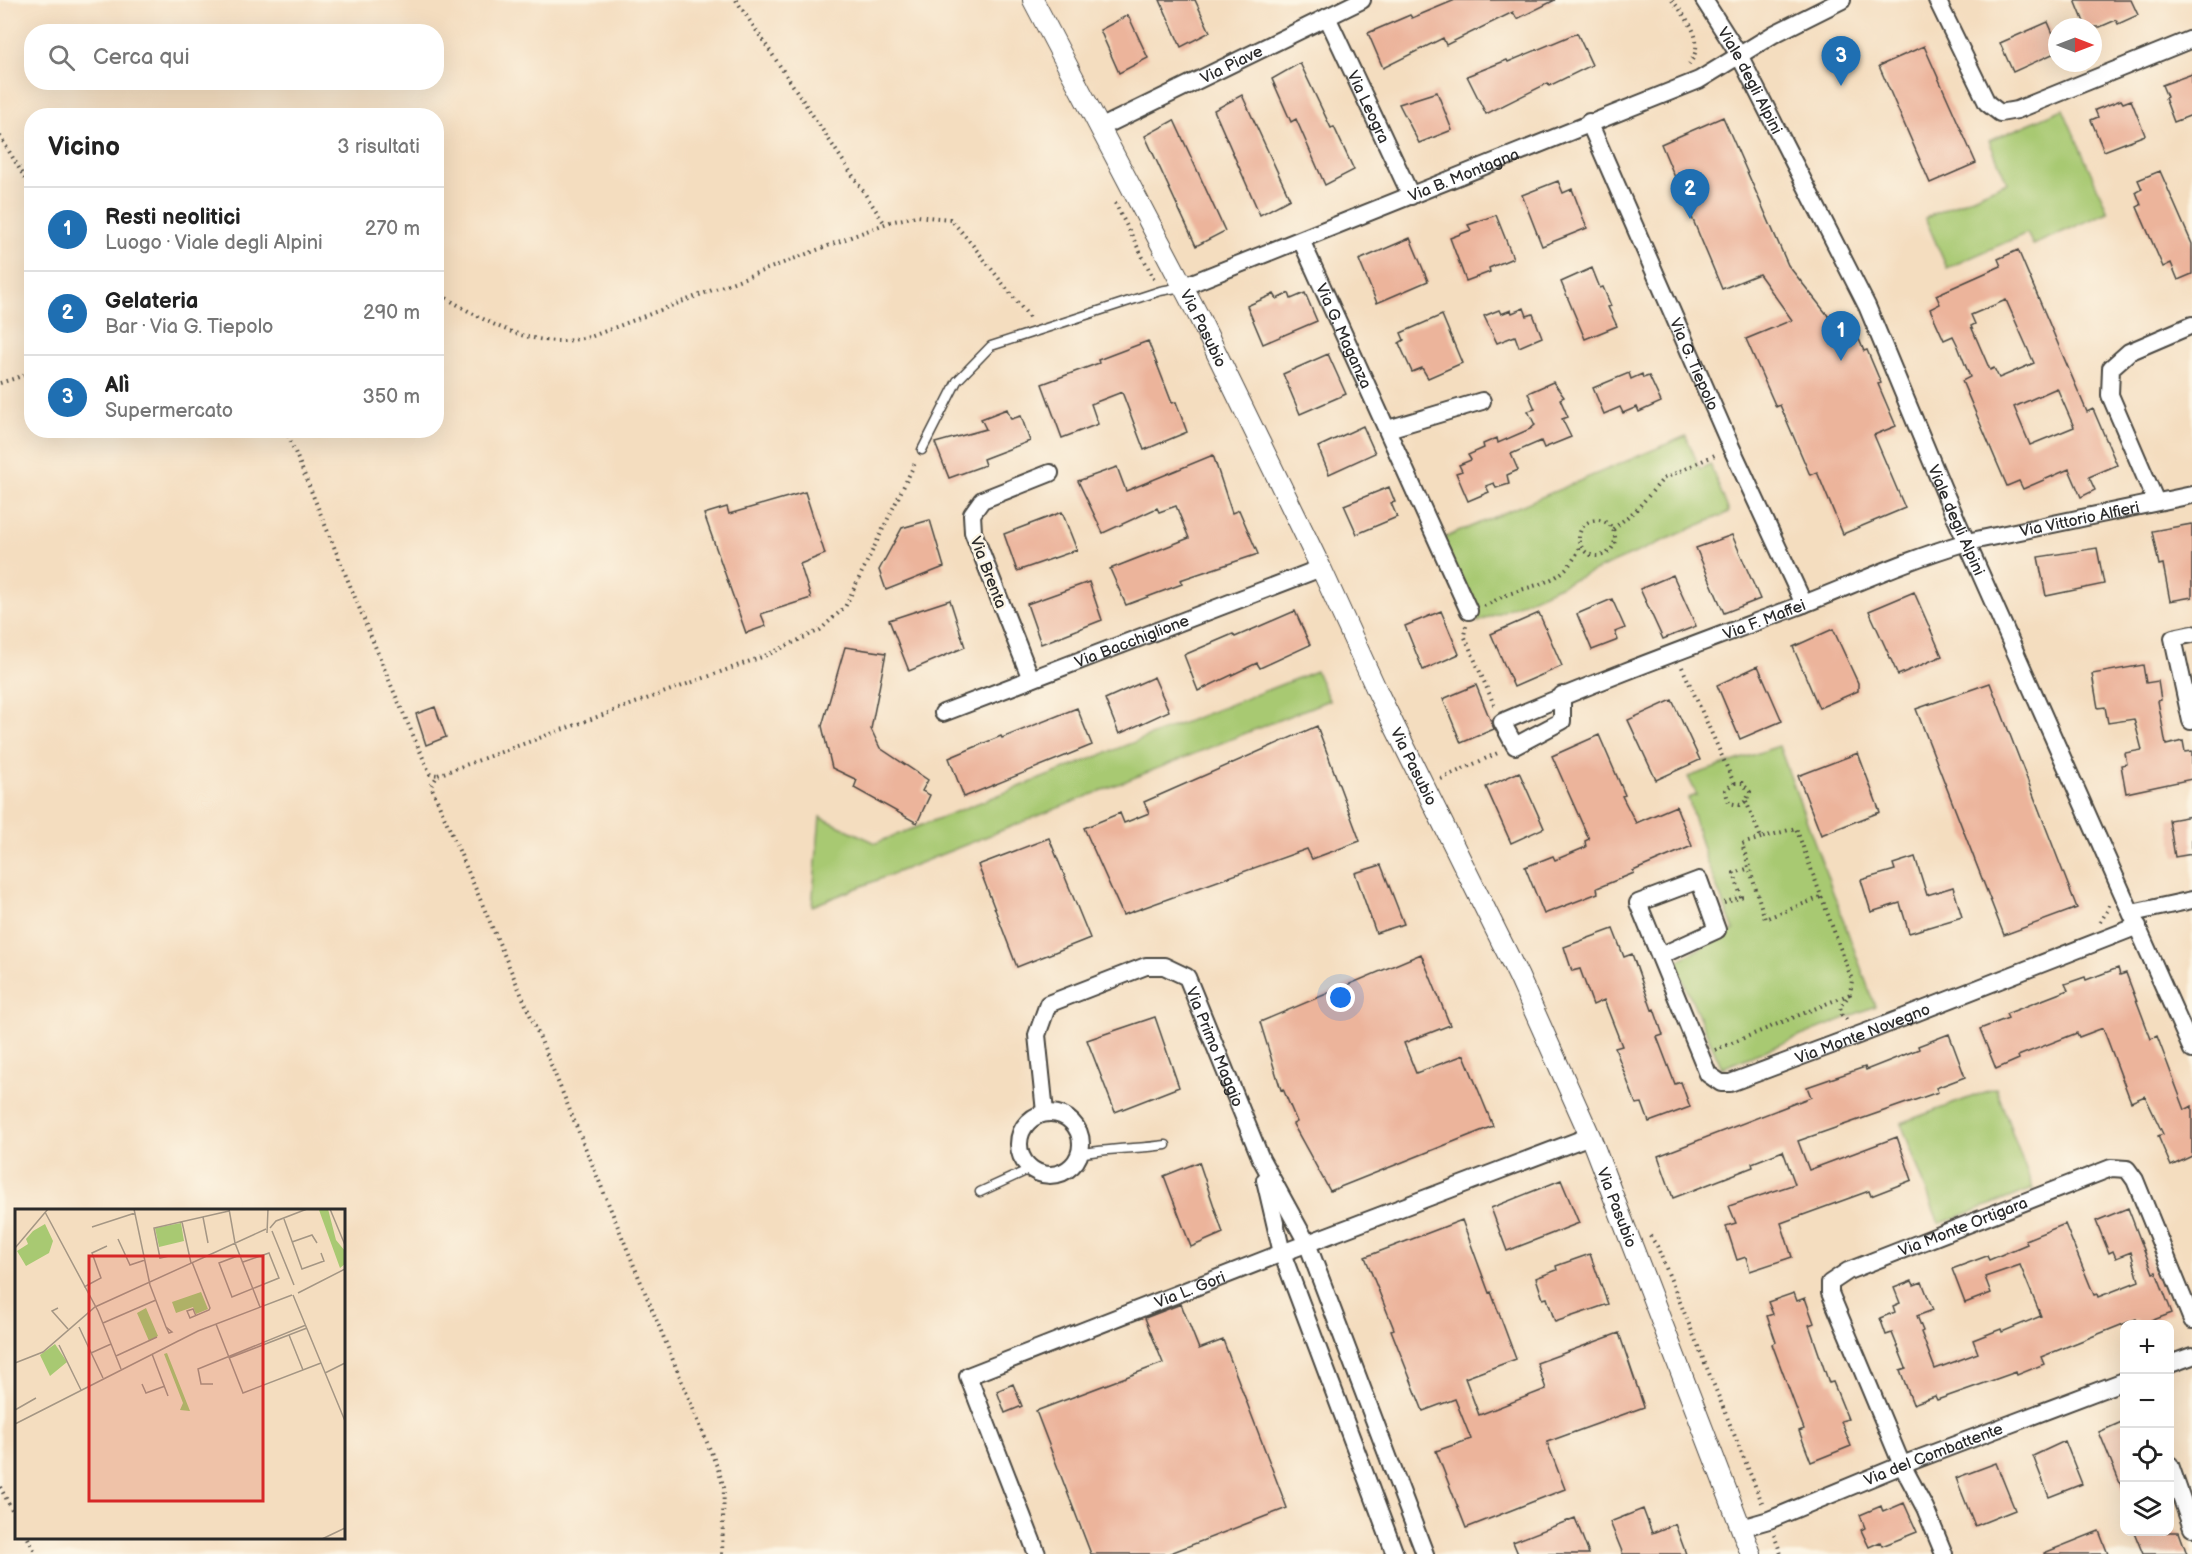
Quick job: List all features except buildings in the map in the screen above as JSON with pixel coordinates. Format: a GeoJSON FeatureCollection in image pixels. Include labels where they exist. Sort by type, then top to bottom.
{"type":"FeatureCollection","features":[{"type":"Feature","properties":{"kind":"street","name":"Via Pasubio"},"geometry":{"type":"LineString","coordinates":[[1033,0],[1182,287],[1321,568],[1378,695],[1519,977],[1590,1136],[1751,1554]]}},
{"type":"Feature","properties":{"kind":"street","name":"Via Piave"},"geometry":{"type":"LineString","coordinates":[[1100,128],[1362,0]]}},
{"type":"Feature","properties":{"kind":"street","name":"Viale degli Alpini"},"geometry":{"type":"LineString","coordinates":[[1704,0],[1739,55],[1867,306],[1967,542],[2192,1050]]}},
{"type":"Feature","properties":{"kind":"street","name":"Via B. Montagna"},"geometry":{"type":"LineString","coordinates":[[1182,287],[1589,122],[1699,80],[1774,34],[1842,0]]}},
{"type":"Feature","properties":{"kind":"street"},"geometry":{"type":"LineString","coordinates":[[1937,0],[1987,103],[2000,113],[2017,110],[2192,39]]}},
{"type":"Feature","properties":{"kind":"street","name":"Via Leogra"},"geometry":{"type":"LineString","coordinates":[[1327,17],[1411,196]]}},
{"type":"Feature","properties":{"kind":"street","name":"Via G. Tiepolo"},"geometry":{"type":"LineString","coordinates":[[1589,122],[1731,447],[1804,604]]}},
{"type":"Feature","properties":{"kind":"street","name":"Via G. Maganza"},"geometry":{"type":"LineString","coordinates":[[1301,240],[1469,611]]}},
{"type":"Feature","properties":{"kind":"street"},"geometry":{"type":"LineString","coordinates":[[2156,502],[2110,395],[2111,368],[2129,352],[2192,325]]}},
{"type":"Feature","properties":{"kind":"street"},"geometry":{"type":"LineString","coordinates":[[1388,429],[1482,401]]}},
{"type":"Feature","properties":{"kind":"street","name":"Via Brenta"},"geometry":{"type":"LineString","coordinates":[[1031,680],[973,532],[972,514],[982,500],[1050,473]]}},
{"type":"Feature","properties":{"kind":"street","name":"Via Vittorio Alfieri"},"geometry":{"type":"LineString","coordinates":[[1967,542],[2192,495]]}},
{"type":"Feature","properties":{"kind":"street","name":"Via F. Maffei"},"geometry":{"type":"LineString","coordinates":[[1502,722],[1563,695],[1804,604],[1932,552],[1967,542]]}},
{"type":"Feature","properties":{"kind":"street","name":"Via Bacchiglione"},"geometry":{"type":"LineString","coordinates":[[943,713],[1321,568]]}},
{"type":"Feature","properties":{"kind":"street"},"geometry":{"type":"LineString","coordinates":[[2191,721],[2173,638],[2192,634]]}},
{"type":"Feature","properties":{"kind":"street"},"geometry":{"type":"LineString","coordinates":[[1502,722],[1515,746],[1562,721],[1563,695]]}},
{"type":"Feature","properties":{"kind":"street","name":"Via Monte Novegno"},"geometry":{"type":"LineString","coordinates":[[1660,956],[1717,930],[1699,880],[1638,903],[1708,1074],[1714,1080],[1730,1083],[1869,1031],[2135,919],[2192,900]]}},
{"type":"Feature","properties":{"kind":"street","name":"Via Primo Maggio"},"geometry":{"type":"LineString","coordinates":[[1046,1113],[1037,1035],[1048,1004],[1146,966],[1164,966],[1187,976],[1261,1159],[1307,1243],[1425,1554]]}},
{"type":"Feature","properties":{"kind":"street"},"geometry":{"type":"LineString","coordinates":[[1046,1113],[1058,1114],[1069,1119],[1077,1129],[1081,1141],[1080,1154],[1068,1170],[1048,1176],[1039,1174],[1030,1169],[1021,1157],[1018,1143],[1022,1129],[1032,1118],[1046,1113]]}},
{"type":"Feature","properties":{"kind":"street","name":"Via L. Gori"},"geometry":{"type":"LineString","coordinates":[[1036,1554],[968,1376],[1307,1243],[1590,1136]]}},
{"type":"Feature","properties":{"kind":"street","name":"Via Primo Maggio"},"geometry":{"type":"LineString","coordinates":[[1261,1159],[1282,1253],[1395,1554]]}},
{"type":"Feature","properties":{"kind":"street","name":"Via Monte Ortigara"},"geometry":{"type":"LineString","coordinates":[[1902,1465],[1830,1293],[1830,1283],[1848,1271],[2111,1168],[2127,1169],[2135,1180],[2192,1320]]}},
{"type":"Feature","properties":{"kind":"street"},"geometry":{"type":"LineString","coordinates":[[2174,1362],[2192,1356]]}},
{"type":"Feature","properties":{"kind":"street","name":"Via del Combattente"},"geometry":{"type":"LineString","coordinates":[[1741,1528],[1769,1520],[1902,1465],[2120,1383]]}},
{"type":"Feature","properties":{"kind":"street"},"geometry":{"type":"LineString","coordinates":[[1364,1472],[1390,1463]]}},
{"type":"Feature","properties":{"kind":"street"},"geometry":{"type":"LineString","coordinates":[[1902,1465],[1925,1508],[1944,1554]]}},
{"type":"Feature","properties":{"kind":"street"},"geometry":{"type":"LineString","coordinates":[[2174,1479],[2192,1528]]}},
{"type":"Feature","properties":{"kind":"lane"},"geometry":{"type":"LineString","coordinates":[[922,450],[957,381],[991,346],[1160,291],[1182,287]]}},
{"type":"Feature","properties":{"kind":"lane"},"geometry":{"type":"LineString","coordinates":[[1080,1154],[1098,1150],[1125,1150],[1166,1145]]}},
{"type":"Feature","properties":{"kind":"lane"},"geometry":{"type":"LineString","coordinates":[[980,1192],[1030,1169]]}},
{"type":"Feature","properties":{"kind":"path"},"geometry":{"type":"LineString","coordinates":[[736,0],[885,224]]}},
{"type":"Feature","properties":{"kind":"path"},"geometry":{"type":"LineString","coordinates":[[1672,0],[1691,24],[1697,44],[1695,58],[1689,64],[1699,80]]}},
{"type":"Feature","properties":{"kind":"path"},"geometry":{"type":"LineString","coordinates":[[0,136],[24,176]]}},
{"type":"Feature","properties":{"kind":"path"},"geometry":{"type":"LineString","coordinates":[[444,297],[496,327],[535,338],[559,341],[590,336],[885,224],[916,216],[950,219],[1028,314],[1033,331]]}},
{"type":"Feature","properties":{"kind":"path"},"geometry":{"type":"LineString","coordinates":[[0,383],[24,376]]}},
{"type":"Feature","properties":{"kind":"path"},"geometry":{"type":"LineString","coordinates":[[289,438],[430,774],[438,775],[767,655],[820,630],[845,607],[922,450]]}},
{"type":"Feature","properties":{"kind":"path"},"geometry":{"type":"LineString","coordinates":[[1613,529],[1637,509],[1664,479],[1731,447]]}},
{"type":"Feature","properties":{"kind":"path"},"geometry":{"type":"LineString","coordinates":[[1598,520],[1613,529],[1615,535],[1613,546],[1605,554],[1594,555],[1584,550],[1581,545],[1580,533],[1587,524],[1598,520]]}},
{"type":"Feature","properties":{"kind":"path"},"geometry":{"type":"LineString","coordinates":[[1502,722],[1488,695],[1464,635],[1469,611],[1505,596],[1550,582],[1574,560],[1581,545]]}},
{"type":"Feature","properties":{"kind":"path"},"geometry":{"type":"LineString","coordinates":[[1675,652],[1734,783]]}},
{"type":"Feature","properties":{"kind":"path"},"geometry":{"type":"LineString","coordinates":[[1441,779],[1515,746]]}},
{"type":"Feature","properties":{"kind":"path"},"geometry":{"type":"LineString","coordinates":[[438,775],[431,786],[535,1026],[718,1470],[724,1488],[722,1554]]}},
{"type":"Feature","properties":{"kind":"path"},"geometry":{"type":"LineString","coordinates":[[1734,783],[1742,783],[1750,792],[1746,801],[1740,805],[1729,803],[1725,790],[1734,783]]}},
{"type":"Feature","properties":{"kind":"path"},"geometry":{"type":"LineString","coordinates":[[1746,801],[1761,838]]}},
{"type":"Feature","properties":{"kind":"path"},"geometry":{"type":"LineString","coordinates":[[1700,1056],[1850,994],[1852,980],[1796,828],[1742,844],[1765,919],[1821,897]]}},
{"type":"Feature","properties":{"kind":"path"},"geometry":{"type":"LineString","coordinates":[[1709,909],[1741,897],[1734,873],[1750,868]]}},
{"type":"Feature","properties":{"kind":"path"},"geometry":{"type":"LineString","coordinates":[[0,1487],[15,1515]]}},
{"type":"Feature","properties":{"kind":"path"},"geometry":{"type":"LineString","coordinates":[[28,1539],[36,1554]]}},
{"type":"Feature","properties":{"kind":"green space"},"geometry":{"type":"Polygon","coordinates":[[[2063,109],[2108,212],[2033,245],[2027,233],[1947,268],[1925,218],[2007,182],[1989,141],[2063,109]]]}},
{"type":"Feature","properties":{"kind":"green space"},"geometry":{"type":"Polygon","coordinates":[[[1686,436],[1700,469],[1710,464],[1729,512],[1478,622],[1437,541],[1686,436]]]}},
{"type":"Feature","properties":{"kind":"green space"},"geometry":{"type":"Polygon","coordinates":[[[1316,671],[1329,700],[812,906],[820,817],[876,843],[1316,671]]]}},
{"type":"Feature","properties":{"kind":"green space"},"geometry":{"type":"Polygon","coordinates":[[[1779,746],[1875,1006],[1722,1068],[1675,962],[1734,930],[1707,863],[1688,798],[1697,795],[1688,777],[1779,746]]]}},
{"type":"Feature","properties":{"kind":"green space"},"geometry":{"type":"Polygon","coordinates":[[[1996,1088],[2033,1189],[1939,1224],[1901,1123],[1996,1088]]]}},
{"type":"Feature","properties":{"kind":"place","name":"Alì"},"geometry":{"type":"Point","coordinates":[1841,86]}},
{"type":"Feature","properties":{"kind":"place","name":"Gelateria"},"geometry":{"type":"Point","coordinates":[1690,219]}},
{"type":"Feature","properties":{"kind":"place","name":"Resti neolitici"},"geometry":{"type":"Point","coordinates":[1841,361]}}]}
